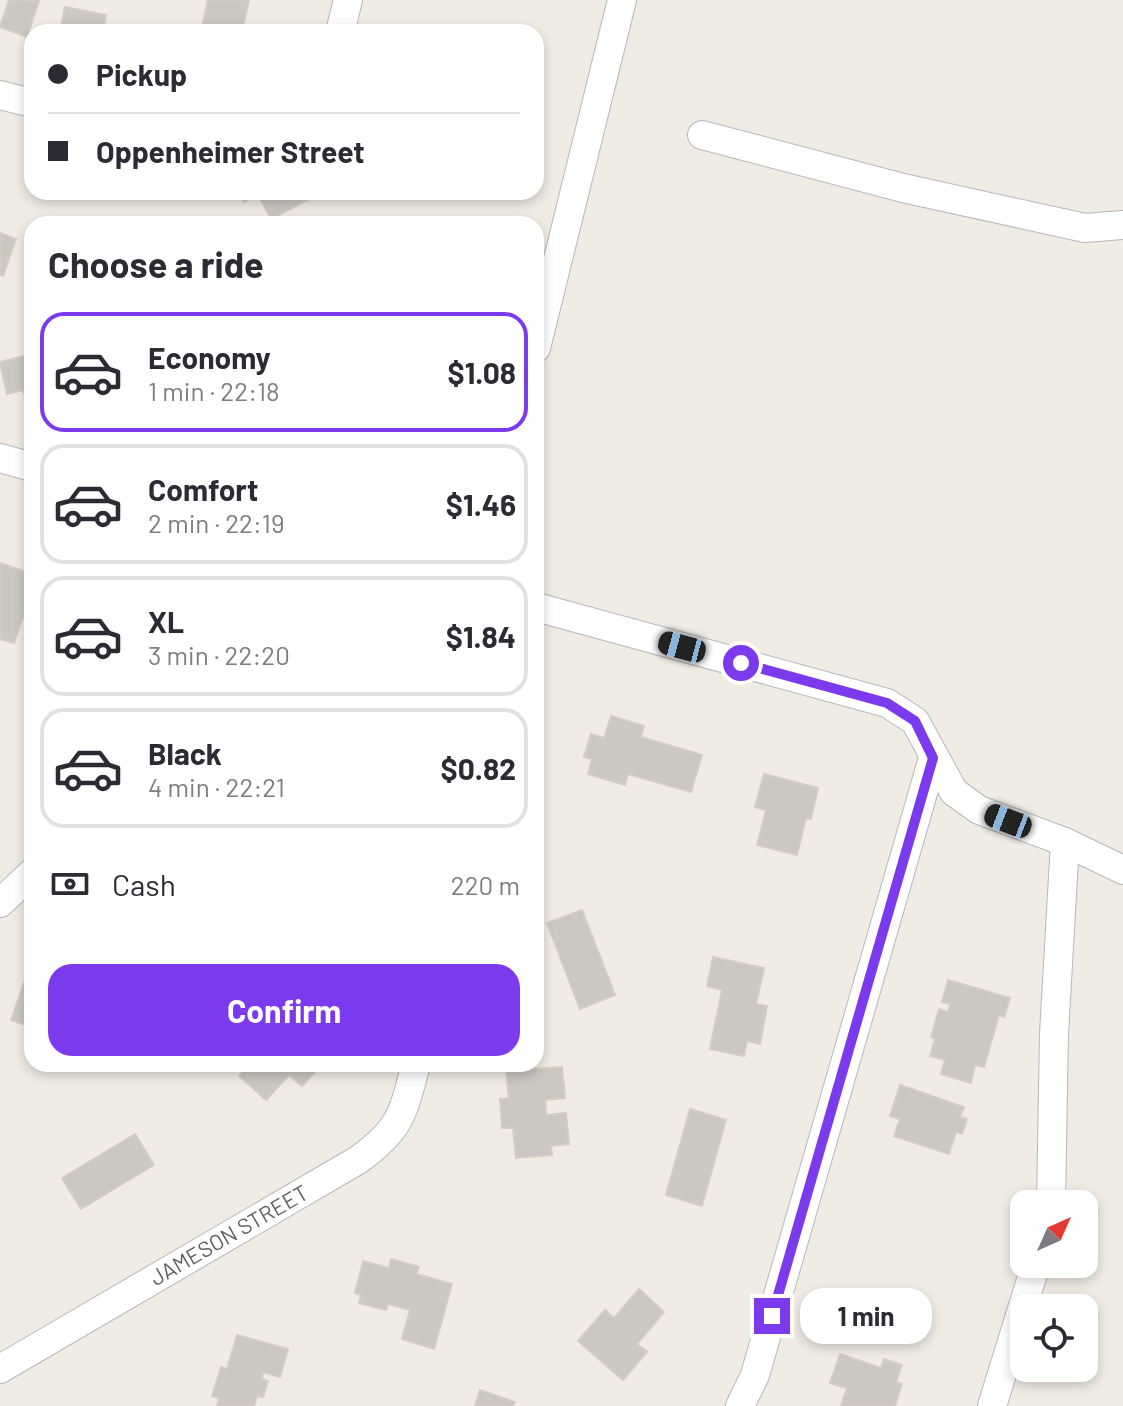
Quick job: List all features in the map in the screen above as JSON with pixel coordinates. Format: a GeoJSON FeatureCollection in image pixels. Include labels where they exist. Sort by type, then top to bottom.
{"type":"FeatureCollection","features":[{"type":"Feature","properties":{"kind":"street"},"geometry":{"type":"LineString","coordinates":[[342,24],[348,0]]}},
{"type":"Feature","properties":{"kind":"street"},"geometry":{"type":"LineString","coordinates":[[544,316],[622,0]]}},
{"type":"Feature","properties":{"kind":"street"},"geometry":{"type":"LineString","coordinates":[[0,95],[24,101]]}},
{"type":"Feature","properties":{"kind":"street"},"geometry":{"type":"LineString","coordinates":[[702,135],[903,188],[1070,225],[1085,228],[1123,225]]}},
{"type":"Feature","properties":{"kind":"street"},"geometry":{"type":"LineString","coordinates":[[0,458],[24,465]]}},
{"type":"Feature","properties":{"kind":"street"},"geometry":{"type":"LineString","coordinates":[[544,609],[887,703],[915,721],[954,792],[979,810],[1065,842],[1123,870]]}},
{"type":"Feature","properties":{"kind":"street"},"geometry":{"type":"LineString","coordinates":[[740,1406],[755,1375],[933,758]]}},
{"type":"Feature","properties":{"kind":"street"},"geometry":{"type":"LineString","coordinates":[[1051,1190],[1054,1034],[1065,842]]}},
{"type":"Feature","properties":{"kind":"street"},"geometry":{"type":"LineString","coordinates":[[0,903],[24,880]]}},
{"type":"Feature","properties":{"kind":"street","name":"JAMESON STREET"},"geometry":{"type":"LineString","coordinates":[[0,1369],[344,1168],[385,1140],[404,1110],[414,1072]]}},
{"type":"Feature","properties":{"kind":"street"},"geometry":{"type":"LineString","coordinates":[[992,1406],[1032,1278]]}},
{"type":"Feature","properties":{"kind":"building"},"geometry":{"type":"Polygon","coordinates":[[[9,0],[39,1],[31,24],[24,24],[24,36],[0,27],[9,0]]]}},
{"type":"Feature","properties":{"kind":"building"},"geometry":{"type":"Polygon","coordinates":[[[208,0],[249,0],[244,24],[203,23],[208,0]]]}},
{"type":"Feature","properties":{"kind":"building"},"geometry":{"type":"Polygon","coordinates":[[[65,7],[106,15],[104,24],[62,24],[65,7]]]}},
{"type":"Feature","properties":{"kind":"building"},"geometry":{"type":"Polygon","coordinates":[[[261,200],[307,200],[277,216],[269,216],[261,200]]]}},
{"type":"Feature","properties":{"kind":"building"},"geometry":{"type":"Polygon","coordinates":[[[0,233],[16,239],[3,276],[0,275],[0,233]]]}},
{"type":"Feature","properties":{"kind":"building"},"geometry":{"type":"Polygon","coordinates":[[[24,356],[24,393],[23,390],[7,394],[0,362],[24,356]]]}},
{"type":"Feature","properties":{"kind":"building"},"geometry":{"type":"Polygon","coordinates":[[[0,563],[24,571],[24,614],[14,643],[0,639],[0,563]]]}},
{"type":"Feature","properties":{"kind":"building"},"geometry":{"type":"Polygon","coordinates":[[[611,716],[644,726],[641,737],[702,755],[691,792],[628,774],[625,785],[588,774],[592,759],[584,757],[591,734],[604,738],[611,716]]]}},
{"type":"Feature","properties":{"kind":"building"},"geometry":{"type":"Polygon","coordinates":[[[764,774],[818,788],[811,819],[806,818],[797,855],[757,845],[766,810],[755,807],[764,774]]]}},
{"type":"Feature","properties":{"kind":"building"},"geometry":{"type":"Polygon","coordinates":[[[582,910],[615,995],[580,1009],[547,923],[582,910]]]}},
{"type":"Feature","properties":{"kind":"building"},"geometry":{"type":"Polygon","coordinates":[[[713,957],[764,968],[756,1004],[767,1006],[760,1044],[747,1041],[744,1056],[710,1049],[722,990],[707,986],[713,957]]]}},
{"type":"Feature","properties":{"kind":"building"},"geometry":{"type":"Polygon","coordinates":[[[948,980],[1010,998],[1004,1017],[999,1015],[984,1067],[975,1065],[971,1083],[941,1074],[945,1060],[930,1056],[935,1039],[931,1037],[939,1009],[948,1012],[950,1004],[942,1002],[948,980]]]}},
{"type":"Feature","properties":{"kind":"building"},"geometry":{"type":"Polygon","coordinates":[[[24,983],[24,1024],[11,1020],[24,983]]]}},
{"type":"Feature","properties":{"kind":"building"},"geometry":{"type":"Polygon","coordinates":[[[562,1067],[565,1098],[545,1100],[546,1115],[566,1113],[569,1144],[551,1146],[552,1155],[516,1158],[513,1128],[502,1128],[500,1099],[509,1098],[506,1072],[544,1072],[544,1068],[562,1067]]]}},
{"type":"Feature","properties":{"kind":"building"},"geometry":{"type":"Polygon","coordinates":[[[242,1072],[315,1072],[302,1086],[289,1075],[266,1100],[239,1076],[242,1072]]]}},
{"type":"Feature","properties":{"kind":"building"},"geometry":{"type":"Polygon","coordinates":[[[900,1085],[964,1107],[960,1117],[967,1119],[962,1134],[956,1132],[949,1154],[894,1136],[900,1119],[890,1116],[900,1085]]]}},
{"type":"Feature","properties":{"kind":"building"},"geometry":{"type":"Polygon","coordinates":[[[690,1109],[726,1120],[702,1206],[666,1195],[690,1109]]]}},
{"type":"Feature","properties":{"kind":"building"},"geometry":{"type":"Polygon","coordinates":[[[135,1134],[154,1165],[81,1209],[62,1178],[135,1134]]]}},
{"type":"Feature","properties":{"kind":"building"},"geometry":{"type":"Polygon","coordinates":[[[391,1259],[419,1267],[416,1274],[452,1284],[434,1349],[402,1339],[410,1310],[388,1304],[386,1310],[359,1303],[361,1295],[355,1293],[363,1261],[389,1268],[391,1259]]]}},
{"type":"Feature","properties":{"kind":"building"},"geometry":{"type":"Polygon","coordinates":[[[639,1289],[664,1312],[637,1344],[647,1352],[623,1380],[578,1341],[605,1310],[614,1318],[639,1289]]]}},
{"type":"Feature","properties":{"kind":"building"},"geometry":{"type":"Polygon","coordinates":[[[237,1335],[288,1349],[280,1377],[263,1372],[262,1379],[268,1381],[263,1397],[257,1396],[254,1406],[217,1406],[219,1398],[212,1396],[221,1367],[227,1369],[237,1335]]]}},
{"type":"Feature","properties":{"kind":"building"},"geometry":{"type":"Polygon","coordinates":[[[840,1354],[881,1368],[884,1359],[902,1365],[896,1382],[902,1384],[895,1406],[841,1406],[847,1388],[830,1383],[840,1354]]]}},
{"type":"Feature","properties":{"kind":"building"},"geometry":{"type":"Polygon","coordinates":[[[480,1390],[515,1402],[513,1406],[475,1406],[480,1390]]]}},
{"type":"Feature","properties":{"kind":"route"},"geometry":{"type":"LineString","coordinates":[[741,663],[887,703],[915,721],[933,758],[772,1316]]}}]}
